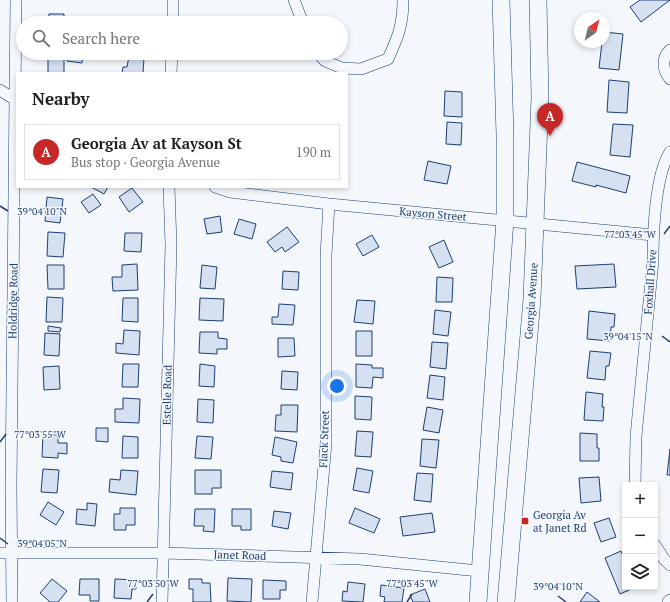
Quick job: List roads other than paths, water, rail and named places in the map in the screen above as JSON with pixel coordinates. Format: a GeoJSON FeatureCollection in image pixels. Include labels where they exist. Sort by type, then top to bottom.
{"type":"FeatureCollection","features":[{"type":"Feature","properties":{"kind":"main road"},"geometry":{"type":"LineString","coordinates":[[478,602],[505,220],[505,135],[501,0]]}},
{"type":"Feature","properties":{"kind":"main road","name":"Georgia Avenue"},"geometry":{"type":"LineString","coordinates":[[506,602],[532,299],[536,224],[540,97],[538,0]]}},
{"type":"Feature","properties":{"kind":"street","name":"Holdridge Road"},"geometry":{"type":"LineString","coordinates":[[12,602],[6,553],[16,100],[16,0]]}},
{"type":"Feature","properties":{"kind":"street"},"geometry":{"type":"LineString","coordinates":[[172,16],[173,0]]}},
{"type":"Feature","properties":{"kind":"street"},"geometry":{"type":"LineString","coordinates":[[294,0],[300,16]]}},
{"type":"Feature","properties":{"kind":"street"},"geometry":{"type":"LineString","coordinates":[[325,60],[342,68],[361,69],[388,59],[400,32],[403,0]]}},
{"type":"Feature","properties":{"kind":"street"},"geometry":{"type":"LineString","coordinates":[[670,50],[664,58],[664,69],[670,79]]}},
{"type":"Feature","properties":{"kind":"street"},"geometry":{"type":"LineString","coordinates":[[171,72],[172,60]]}},
{"type":"Feature","properties":{"kind":"street"},"geometry":{"type":"LineString","coordinates":[[0,90],[16,100]]}},
{"type":"Feature","properties":{"kind":"street","name":"Foxhall Drive"},"geometry":{"type":"LineString","coordinates":[[635,482],[636,436],[653,261],[653,235],[660,181],[665,160],[670,152]]}},
{"type":"Feature","properties":{"kind":"street","name":"Estelle Road"},"geometry":{"type":"LineString","coordinates":[[162,602],[171,245],[169,188]]}},
{"type":"Feature","properties":{"kind":"street","name":"Kayson Street"},"geometry":{"type":"LineString","coordinates":[[218,188],[230,192],[329,204],[653,235]]}},
{"type":"Feature","properties":{"kind":"street","name":"Flack Street"},"geometry":{"type":"LineString","coordinates":[[312,602],[326,443],[326,255],[329,204]]}},
{"type":"Feature","properties":{"kind":"street"},"geometry":{"type":"LineString","coordinates":[[658,550],[670,565]]}},
{"type":"Feature","properties":{"kind":"street","name":"Janet Road"},"geometry":{"type":"LineString","coordinates":[[6,553],[163,553],[360,559],[479,571]]}},
{"type":"Feature","properties":{"kind":"place","name":"Georgia Av at Kayson St"},"geometry":{"type":"Point","coordinates":[550,136]}},
{"type":"Feature","properties":{"kind":"place","name":"Georgia Av at Janet Rd"},"geometry":{"type":"Point","coordinates":[525,521]}}]}
